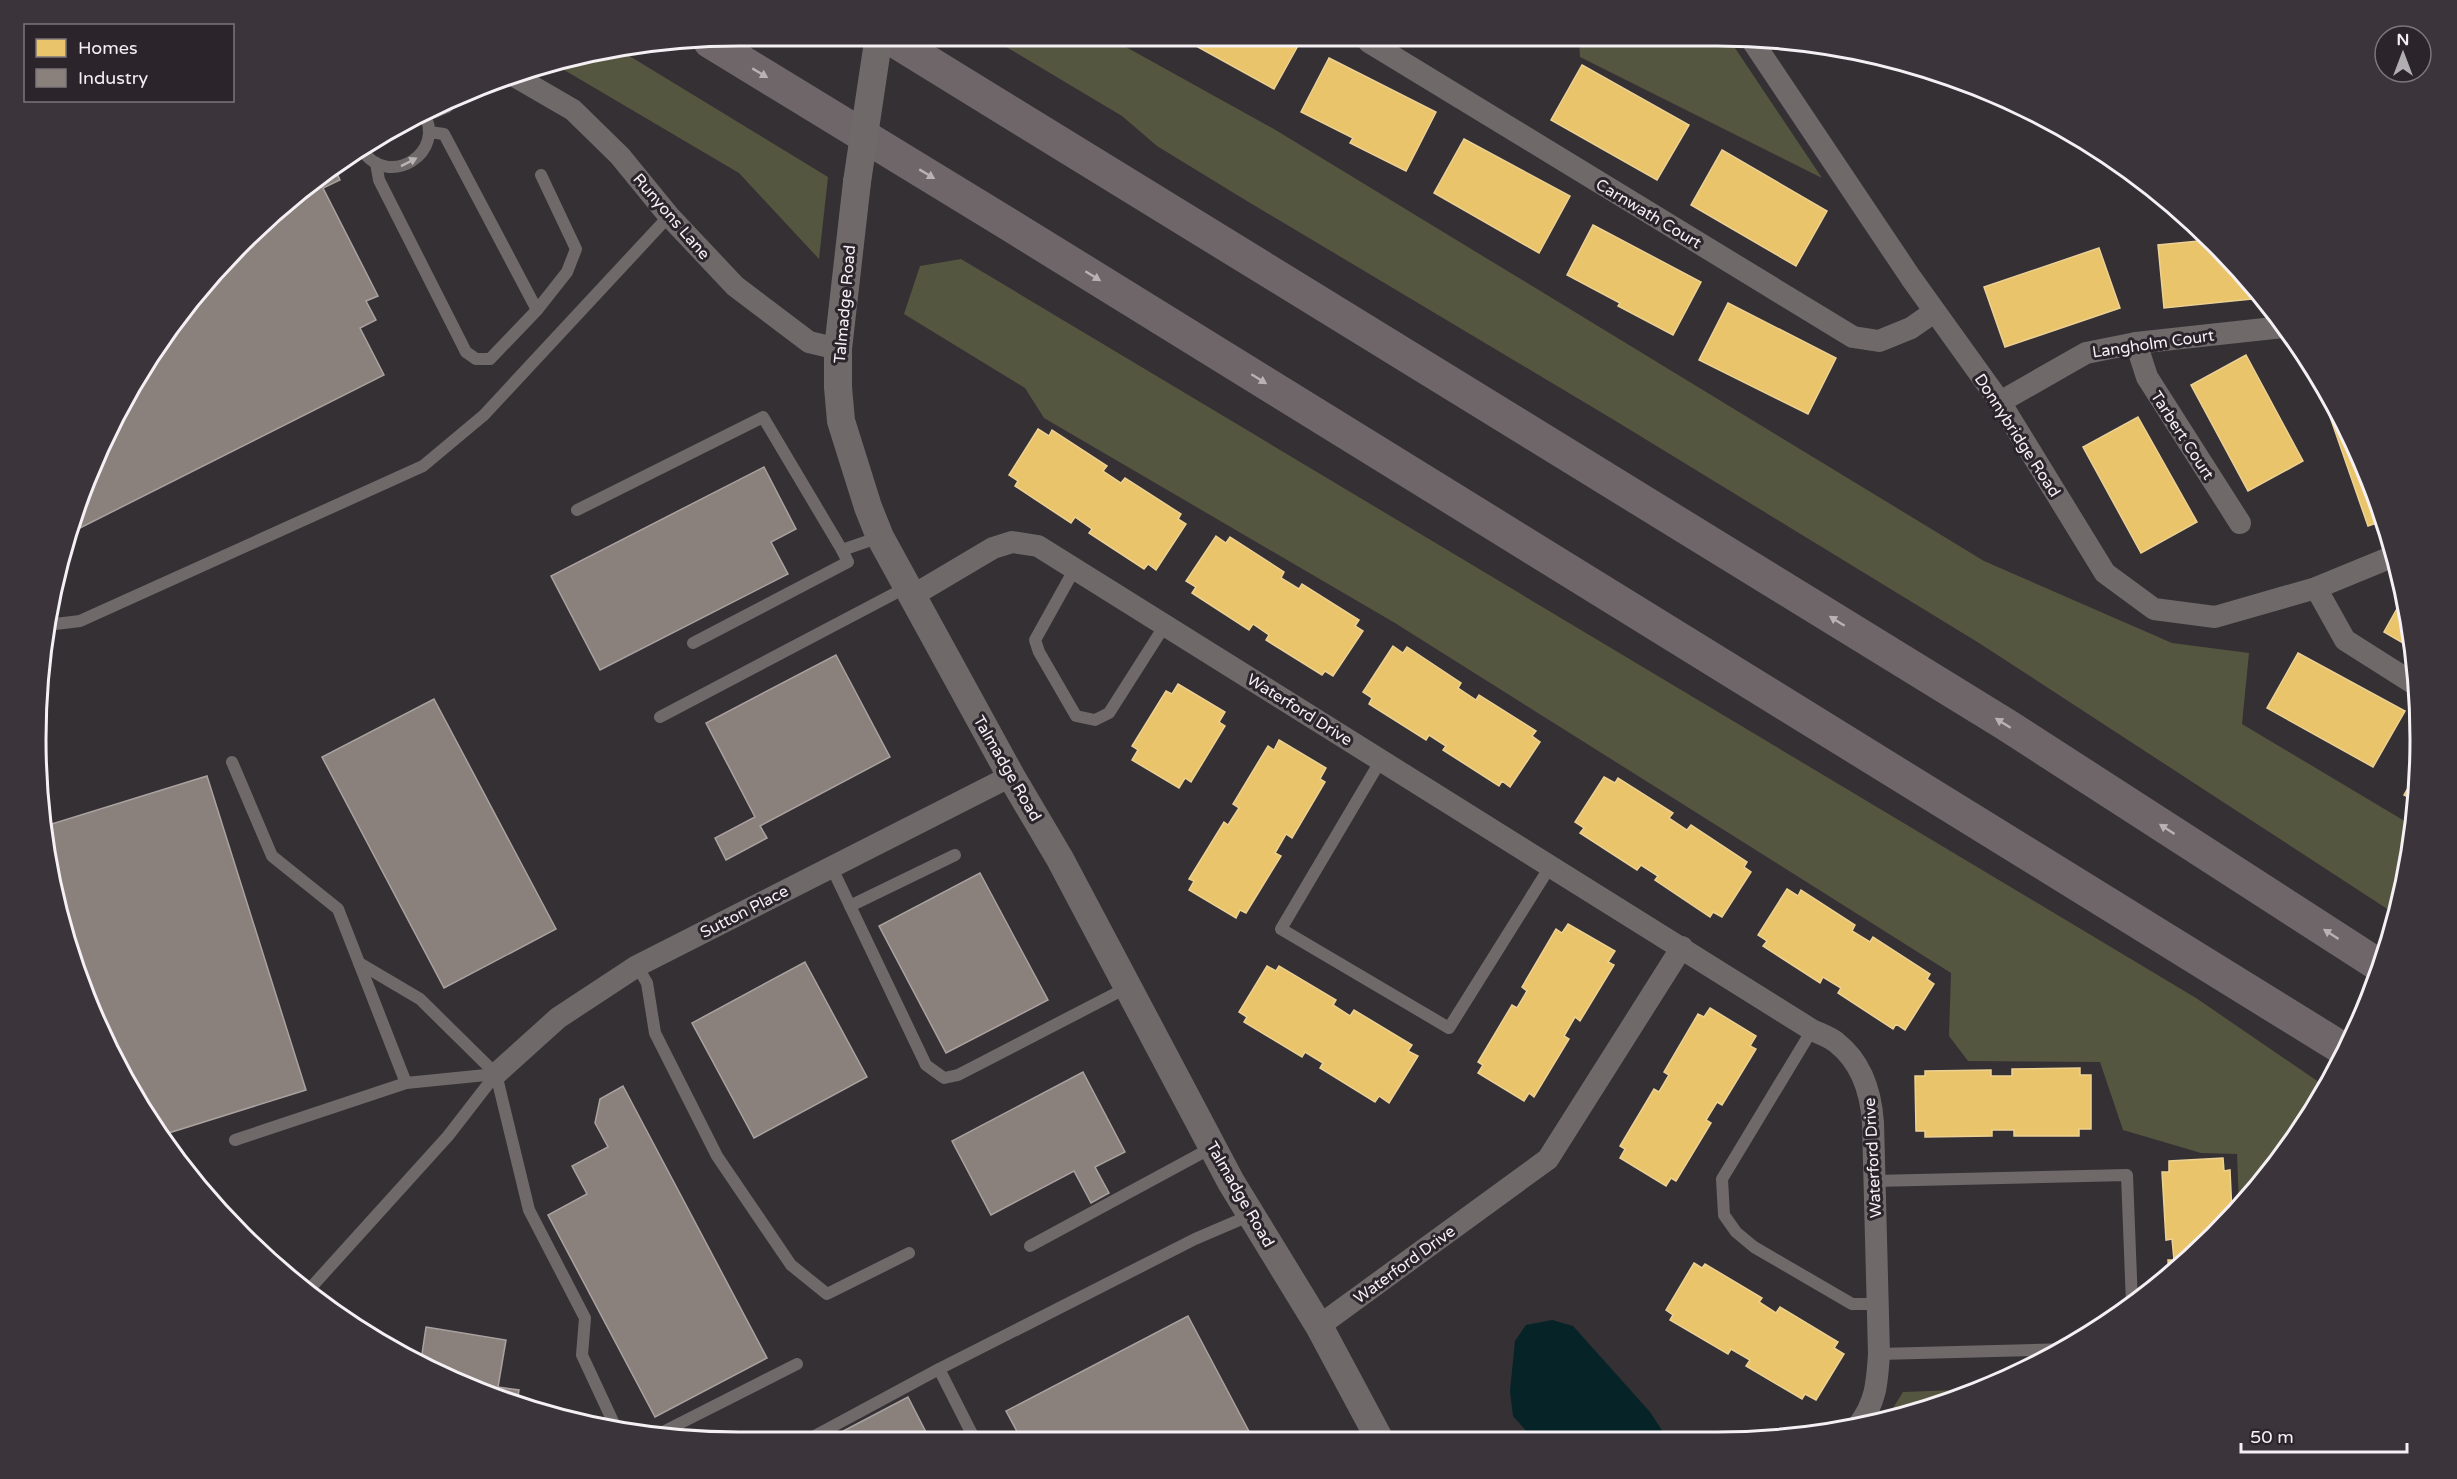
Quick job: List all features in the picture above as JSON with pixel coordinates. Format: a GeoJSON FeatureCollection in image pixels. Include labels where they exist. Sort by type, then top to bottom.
{"type":"FeatureCollection","features":[{"type":"Feature","properties":{"kind":"highway"},"geometry":{"type":"LineString","coordinates":[[903,46],[2005,724],[2374,962]]}},
{"type":"Feature","properties":{"kind":"highway"},"geometry":{"type":"LineString","coordinates":[[719,47],[2339,1046]]}},
{"type":"Feature","properties":{"kind":"street","name":"Talmadge Road"},"geometry":{"type":"LineString","coordinates":[[877,46],[857,182],[838,349],[841,422],[868,507],[880,537],[909,592],[1060,859],[1213,1147],[1251,1215],[1319,1326],[1376,1432]]}},
{"type":"Feature","properties":{"kind":"street","name":"Carnwath Court"},"geometry":{"type":"LineString","coordinates":[[1376,46],[1852,337],[1879,341],[1911,328],[1934,312]]}},
{"type":"Feature","properties":{"kind":"street","name":"Donnybridge Road"},"geometry":{"type":"LineString","coordinates":[[1757,48],[1934,312],[2000,402],[2105,573],[2154,609],[2215,617],[2316,588],[2387,559]]}},
{"type":"Feature","properties":{"kind":"street","name":"Runyons Lane"},"geometry":{"type":"LineString","coordinates":[[523,81],[573,110],[620,156],[669,216],[735,286],[796,335],[809,342],[838,349]]}},
{"type":"Feature","properties":{"kind":"street","name":"Langholm Court"},"geometry":{"type":"LineString","coordinates":[[2000,402],[2086,353],[2136,343],[2274,328]]}},
{"type":"Feature","properties":{"kind":"street","name":"Tarbert Court"},"geometry":{"type":"LineString","coordinates":[[2136,343],[2146,377],[2240,523]]}},
{"type":"Feature","properties":{"kind":"street","name":"Waterford Drive"},"geometry":{"type":"LineString","coordinates":[[909,592],[993,548],[1012,542],[1038,546],[1812,1030],[1836,1042],[1853,1059],[1868,1086],[1872,1103],[1879,1354],[1876,1392],[1865,1416]]}},
{"type":"Feature","properties":{"kind":"street"},"geometry":{"type":"LineString","coordinates":[[2316,588],[2345,640],[2408,680]]}},
{"type":"Feature","properties":{"kind":"street","name":"Sutton Place"},"geometry":{"type":"LineString","coordinates":[[496,1074],[558,1018],[637,966],[1011,776]]}},
{"type":"Feature","properties":{"kind":"street","name":"Waterford Drive"},"geometry":{"type":"LineString","coordinates":[[1319,1326],[1548,1159],[1682,947]]}},
{"type":"Feature","properties":{"kind":"lane"},"geometry":{"type":"LineString","coordinates":[[367,155],[376,163],[394,167],[411,162],[424,150],[429,132],[426,122]]}},
{"type":"Feature","properties":{"kind":"lane"},"geometry":{"type":"LineString","coordinates":[[429,132],[444,134],[537,310]]}},
{"type":"Feature","properties":{"kind":"lane"},"geometry":{"type":"LineString","coordinates":[[376,163],[379,180],[466,352],[476,359],[490,359],[537,310],[567,272],[576,249],[540,175]]}},
{"type":"Feature","properties":{"kind":"lane"},"geometry":{"type":"LineString","coordinates":[[56,624],[80,621],[423,466],[484,415],[669,216]]}},
{"type":"Feature","properties":{"kind":"lane"},"geometry":{"type":"LineString","coordinates":[[577,510],[763,417],[848,562],[693,643]]}},
{"type":"Feature","properties":{"kind":"lane"},"geometry":{"type":"LineString","coordinates":[[842,550],[880,537]]}},
{"type":"Feature","properties":{"kind":"lane"},"geometry":{"type":"LineString","coordinates":[[1074,570],[1035,640],[1039,652],[1076,716],[1095,720],[1110,713],[1165,625]]}},
{"type":"Feature","properties":{"kind":"lane"},"geometry":{"type":"LineString","coordinates":[[660,717],[909,592]]}},
{"type":"Feature","properties":{"kind":"lane"},"geometry":{"type":"LineString","coordinates":[[1381,760],[1281,930],[1449,1028],[1551,865]]}},
{"type":"Feature","properties":{"kind":"lane"},"geometry":{"type":"LineString","coordinates":[[232,762],[272,856],[338,909],[406,1083]]}},
{"type":"Feature","properties":{"kind":"lane"},"geometry":{"type":"LineString","coordinates":[[850,906],[955,855]]}},
{"type":"Feature","properties":{"kind":"lane"},"geometry":{"type":"LineString","coordinates":[[831,866],[926,1065],[944,1078],[958,1075],[1128,987]]}},
{"type":"Feature","properties":{"kind":"lane"},"geometry":{"type":"LineString","coordinates":[[359,963],[420,999],[496,1074],[529,1210],[585,1318],[582,1355],[613,1421]]}},
{"type":"Feature","properties":{"kind":"lane"},"geometry":{"type":"LineString","coordinates":[[637,966],[647,983],[655,1033],[717,1156],[792,1266],[827,1294],[909,1253]]}},
{"type":"Feature","properties":{"kind":"lane"},"geometry":{"type":"LineString","coordinates":[[1812,1030],[1722,1179],[1724,1215],[1736,1232],[1754,1247],[1852,1304],[1878,1304]]}},
{"type":"Feature","properties":{"kind":"lane"},"geometry":{"type":"LineString","coordinates":[[235,1140],[406,1083],[496,1074]]}},
{"type":"Feature","properties":{"kind":"lane"},"geometry":{"type":"LineString","coordinates":[[313,1285],[448,1136],[496,1074]]}},
{"type":"Feature","properties":{"kind":"lane"},"geometry":{"type":"LineString","coordinates":[[1030,1246],[1213,1147]]}},
{"type":"Feature","properties":{"kind":"lane"},"geometry":{"type":"LineString","coordinates":[[1875,1180],[2127,1175],[2132,1295]]}},
{"type":"Feature","properties":{"kind":"lane"},"geometry":{"type":"LineString","coordinates":[[821,1432],[939,1369],[1195,1239],[1251,1215]]}},
{"type":"Feature","properties":{"kind":"lane"},"geometry":{"type":"LineString","coordinates":[[1879,1354],[2046,1350]]}},
{"type":"Feature","properties":{"kind":"lane"},"geometry":{"type":"LineString","coordinates":[[669,1429],[797,1364]]}},
{"type":"Feature","properties":{"kind":"lane"},"geometry":{"type":"LineString","coordinates":[[939,1369],[971,1432]]}},
{"type":"Feature","properties":{"kind":"green space"},"geometry":{"type":"Polygon","coordinates":[[[1005,46],[1124,46],[1274,129],[1984,561],[2172,643],[2249,653],[2242,724],[2406,822],[2389,910],[1979,643],[1614,420],[1157,146],[1122,116],[1005,46]]]}},
{"type":"Feature","properties":{"kind":"green space"},"geometry":{"type":"Polygon","coordinates":[[[1579,46],[1734,47],[1822,178],[1580,57],[1579,46]]]}},
{"type":"Feature","properties":{"kind":"green space"},"geometry":{"type":"Polygon","coordinates":[[[629,56],[828,177],[819,259],[739,173],[563,69],[629,56]]]}},
{"type":"Feature","properties":{"kind":"green space"},"geometry":{"type":"Polygon","coordinates":[[[961,259],[2196,998],[2320,1083],[2318,1086],[2294,1125],[2239,1196],[2237,1154],[2201,1153],[2123,1130],[2100,1062],[1968,1061],[1949,1036],[1951,973],[1395,623],[1044,418],[1025,388],[904,314],[920,266],[961,259]]]}},
{"type":"Feature","properties":{"kind":"green space"},"geometry":{"type":"Polygon","coordinates":[[[1956,1390],[1892,1410],[1903,1392],[1956,1390]]]}},
{"type":"Feature","properties":{"kind":"water"},"geometry":{"type":"Polygon","coordinates":[[[1552,1320],[1573,1326],[1650,1412],[1663,1432],[1527,1432],[1513,1416],[1510,1391],[1515,1341],[1526,1325],[1552,1320]]]}},
{"type":"Feature","properties":{"kind":"building: Homes"},"geometry":{"type":"Polygon","coordinates":[[[1196,46],[1298,46],[1274,89],[1196,46]]]}},
{"type":"Feature","properties":{"kind":"building: Homes"},"geometry":{"type":"Polygon","coordinates":[[[1329,58],[1436,112],[1406,171],[1350,143],[1353,138],[1301,112],[1329,58]]]}},
{"type":"Feature","properties":{"kind":"building: Homes"},"geometry":{"type":"Polygon","coordinates":[[[1582,65],[1689,125],[1657,180],[1551,120],[1582,65]]]}},
{"type":"Feature","properties":{"kind":"building: Homes"},"geometry":{"type":"Polygon","coordinates":[[[1464,139],[1570,196],[1539,253],[1434,193],[1464,139]]]}},
{"type":"Feature","properties":{"kind":"building: Homes"},"geometry":{"type":"Polygon","coordinates":[[[1722,150],[1827,211],[1796,266],[1691,205],[1722,150]]]}},
{"type":"Feature","properties":{"kind":"building: Homes"},"geometry":{"type":"Polygon","coordinates":[[[1593,225],[1701,282],[1673,335],[1618,306],[1620,303],[1567,275],[1593,225]]]}},
{"type":"Feature","properties":{"kind":"building: Homes"},"geometry":{"type":"Polygon","coordinates":[[[2199,241],[2252,299],[2164,308],[2158,245],[2199,241]]]}},
{"type":"Feature","properties":{"kind":"building: Homes"},"geometry":{"type":"Polygon","coordinates":[[[2099,248],[2120,308],[2005,347],[1984,287],[2099,248]]]}},
{"type":"Feature","properties":{"kind":"building: Homes"},"geometry":{"type":"Polygon","coordinates":[[[1728,303],[1836,358],[1808,414],[1699,360],[1728,303]]]}},
{"type":"Feature","properties":{"kind":"building: Homes"},"geometry":{"type":"Polygon","coordinates":[[[2246,355],[2303,461],[2248,491],[2191,385],[2246,355]]]}},
{"type":"Feature","properties":{"kind":"building: Homes"},"geometry":{"type":"Polygon","coordinates":[[[2329,414],[2358,474],[2374,517],[2376,523],[2368,526],[2329,414]]]}},
{"type":"Feature","properties":{"kind":"building: Homes"},"geometry":{"type":"Polygon","coordinates":[[[2138,417],[2197,522],[2141,553],[2083,447],[2138,417]]]}},
{"type":"Feature","properties":{"kind":"building: Homes"},"geometry":{"type":"Polygon","coordinates":[[[1038,429],[1049,436],[1052,430],[1107,466],[1103,471],[1121,483],[1125,478],[1181,514],[1178,519],[1186,524],[1156,570],[1148,564],[1144,569],[1089,533],[1092,529],[1075,517],[1071,523],[1015,486],[1018,481],[1009,475],[1038,429]]]}},
{"type":"Feature","properties":{"kind":"building: Homes"},"geometry":{"type":"Polygon","coordinates":[[[1216,536],[1226,543],[1230,537],[1284,572],[1281,578],[1299,589],[1302,584],[1359,620],[1355,626],[1363,631],[1333,676],[1325,671],[1322,675],[1266,640],[1269,635],[1253,624],[1249,630],[1192,593],[1196,587],[1186,581],[1216,536]]]}},
{"type":"Feature","properties":{"kind":"building: Homes"},"geometry":{"type":"Polygon","coordinates":[[[2398,608],[2404,644],[2384,632],[2398,608]]]}},
{"type":"Feature","properties":{"kind":"building: Homes"},"geometry":{"type":"Polygon","coordinates":[[[1393,646],[1403,653],[1407,647],[1461,683],[1458,688],[1476,700],[1479,695],[1536,731],[1532,736],[1540,742],[1510,787],[1502,781],[1499,786],[1443,750],[1446,746],[1429,735],[1426,740],[1369,704],[1372,698],[1363,692],[1393,646]]]}},
{"type":"Feature","properties":{"kind":"building: Homes"},"geometry":{"type":"Polygon","coordinates":[[[2298,653],[2405,711],[2373,767],[2267,708],[2298,653]]]}},
{"type":"Feature","properties":{"kind":"building: Homes"},"geometry":{"type":"Polygon","coordinates":[[[1178,684],[1225,712],[1219,722],[1225,726],[1191,782],[1185,778],[1179,788],[1132,760],[1138,750],[1132,746],[1166,691],[1172,694],[1178,684]]]}},
{"type":"Feature","properties":{"kind":"building: Homes"},"geometry":{"type":"Polygon","coordinates":[[[1279,740],[1326,768],[1320,779],[1325,782],[1292,838],[1286,834],[1275,853],[1281,856],[1246,913],[1240,910],[1236,918],[1189,890],[1194,881],[1189,879],[1224,822],[1228,825],[1239,808],[1233,804],[1268,746],[1274,750],[1279,740]]]}},
{"type":"Feature","properties":{"kind":"building: Homes"},"geometry":{"type":"Polygon","coordinates":[[[1604,777],[1615,783],[1618,778],[1673,813],[1669,818],[1687,830],[1691,825],[1747,862],[1744,867],[1751,872],[1722,917],[1713,912],[1710,917],[1655,880],[1658,876],[1641,865],[1637,870],[1580,833],[1584,828],[1575,822],[1604,777]]]}},
{"type":"Feature","properties":{"kind":"building: Homes"},"geometry":{"type":"Polygon","coordinates":[[[1787,889],[1798,896],[1801,890],[1855,925],[1852,931],[1870,942],[1873,937],[1930,974],[1927,979],[1934,984],[1905,1030],[1896,1024],[1893,1029],[1838,993],[1841,988],[1823,977],[1820,983],[1763,946],[1767,941],[1758,935],[1787,889]]]}},
{"type":"Feature","properties":{"kind":"building: Homes"},"geometry":{"type":"Polygon","coordinates":[[[1568,924],[1615,951],[1608,962],[1614,965],[1580,1021],[1575,1017],[1564,1036],[1569,1039],[1534,1097],[1529,1093],[1524,1101],[1478,1073],[1483,1065],[1478,1062],[1512,1005],[1517,1008],[1527,991],[1522,987],[1556,929],[1562,933],[1568,924]]]}},
{"type":"Feature","properties":{"kind":"building: Homes"},"geometry":{"type":"Polygon","coordinates":[[[1267,966],[1276,971],[1279,966],[1336,1000],[1333,1005],[1350,1016],[1354,1010],[1412,1045],[1408,1051],[1418,1056],[1389,1103],[1379,1096],[1375,1102],[1320,1068],[1323,1063],[1305,1052],[1302,1057],[1244,1022],[1247,1017],[1239,1012],[1267,966]]]}},
{"type":"Feature","properties":{"kind":"building: Homes"},"geometry":{"type":"Polygon","coordinates":[[[1710,1008],[1756,1036],[1750,1046],[1756,1049],[1722,1105],[1717,1102],[1706,1120],[1711,1123],[1676,1181],[1671,1178],[1666,1186],[1620,1158],[1625,1149],[1620,1146],[1654,1089],[1659,1092],[1669,1075],[1664,1072],[1698,1014],[1704,1017],[1710,1008]]]}},
{"type":"Feature","properties":{"kind":"building: Homes"},"geometry":{"type":"Polygon","coordinates":[[[2080,1068],[2080,1075],[2091,1075],[2091,1129],[2079,1129],[2079,1136],[2014,1136],[2014,1130],[1992,1130],[1992,1136],[1925,1137],[1925,1131],[1916,1131],[1915,1076],[1925,1076],[1925,1071],[1991,1070],[1991,1076],[2012,1076],[2012,1069],[2080,1068]]]}},
{"type":"Feature","properties":{"kind":"building: Homes"},"geometry":{"type":"Polygon","coordinates":[[[2223,1158],[2224,1171],[2230,1170],[2232,1204],[2208,1230],[2168,1266],[2168,1260],[2174,1260],[2172,1239],[2166,1240],[2162,1172],[2169,1172],[2169,1161],[2223,1158]]]}},
{"type":"Feature","properties":{"kind":"building: Homes"},"geometry":{"type":"Polygon","coordinates":[[[1694,1263],[1702,1268],[1705,1264],[1762,1298],[1759,1302],[1776,1313],[1780,1307],[1838,1342],[1834,1348],[1844,1354],[1816,1400],[1805,1394],[1802,1399],[1746,1366],[1750,1360],[1731,1349],[1728,1354],[1670,1320],[1673,1315],[1666,1310],[1694,1263]]]}},
{"type":"Feature","properties":{"kind":"building: Industry"},"geometry":{"type":"Polygon","coordinates":[[[338,175],[340,180],[323,188],[378,296],[366,301],[376,320],[360,328],[384,375],[80,528],[99,474],[118,433],[163,354],[218,283],[249,249],[283,218],[338,175]]]}},
{"type":"Feature","properties":{"kind":"building: Industry"},"geometry":{"type":"Polygon","coordinates":[[[764,467],[796,529],[771,542],[788,574],[600,670],[551,576],[764,467]]]}},
{"type":"Feature","properties":{"kind":"building: Industry"},"geometry":{"type":"Polygon","coordinates":[[[836,655],[890,757],[760,826],[767,838],[726,860],[715,838],[755,817],[706,723],[836,655]]]}},
{"type":"Feature","properties":{"kind":"building: Industry"},"geometry":{"type":"Polygon","coordinates":[[[434,699],[556,929],[444,988],[322,757],[434,699]]]}},
{"type":"Feature","properties":{"kind":"building: Industry"},"geometry":{"type":"Polygon","coordinates":[[[207,776],[306,1090],[169,1133],[139,1086],[99,1005],[70,919],[51,824],[207,776]]]}},
{"type":"Feature","properties":{"kind":"building: Industry"},"geometry":{"type":"Polygon","coordinates":[[[980,873],[1048,1000],[946,1053],[879,926],[980,873]]]}},
{"type":"Feature","properties":{"kind":"building: Industry"},"geometry":{"type":"Polygon","coordinates":[[[805,962],[867,1077],[754,1138],[692,1023],[805,962]]]}},
{"type":"Feature","properties":{"kind":"building: Industry"},"geometry":{"type":"Polygon","coordinates":[[[1083,1072],[1125,1152],[1095,1167],[1109,1193],[1091,1203],[1074,1171],[991,1215],[952,1141],[1083,1072]]]}},
{"type":"Feature","properties":{"kind":"building: Industry"},"geometry":{"type":"Polygon","coordinates":[[[623,1086],[767,1358],[655,1417],[548,1215],[587,1194],[572,1166],[608,1147],[595,1123],[600,1099],[623,1086]]]}},
{"type":"Feature","properties":{"kind":"building: Industry"},"geometry":{"type":"Polygon","coordinates":[[[1188,1316],[1249,1432],[1017,1432],[1006,1411],[1188,1316]]]}},
{"type":"Feature","properties":{"kind":"building: Industry"},"geometry":{"type":"Polygon","coordinates":[[[426,1327],[506,1340],[498,1387],[519,1390],[518,1396],[474,1380],[422,1355],[426,1327]]]}},
{"type":"Feature","properties":{"kind":"building: Industry"},"geometry":{"type":"Polygon","coordinates":[[[908,1397],[926,1432],[841,1432],[908,1397]]]}}]}
